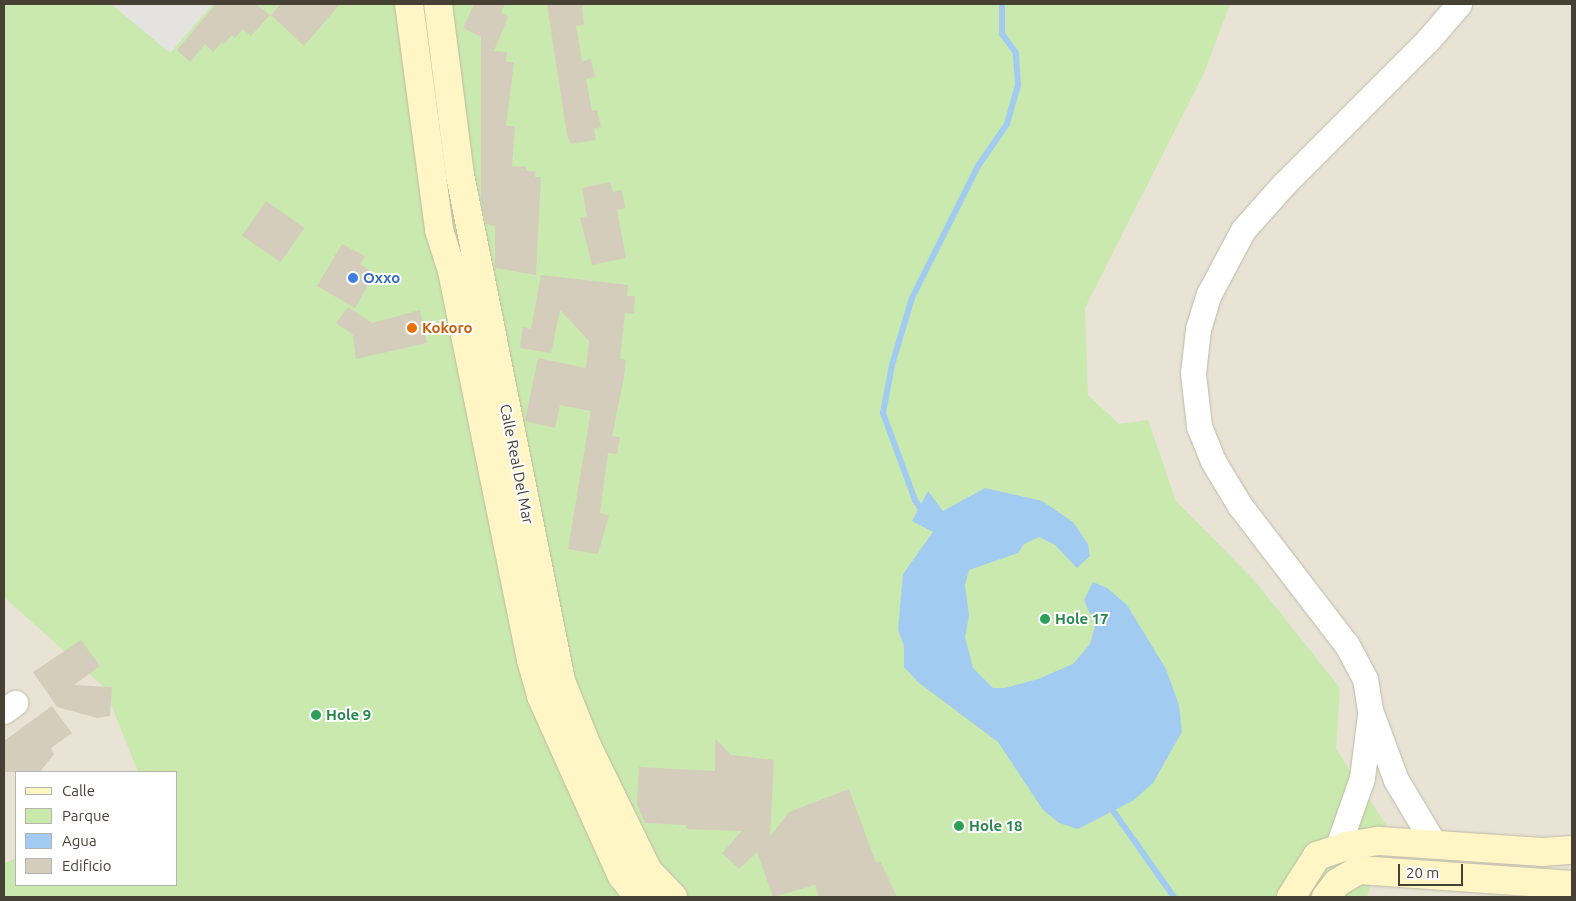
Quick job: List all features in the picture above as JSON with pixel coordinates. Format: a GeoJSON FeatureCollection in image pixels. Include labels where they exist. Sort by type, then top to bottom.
{"type":"FeatureCollection","features":[{"type":"Feature","properties":{"kind":"street","name":"Calle Real Del Mar"},"geometry":{"type":"LineString","coordinates":[[410,4],[439,230],[452,270],[531,660],[541,696],[622,876],[639,897]]}},
{"type":"Feature","properties":{"kind":"street","name":"Calle Real Del Mar"},"geometry":{"type":"LineString","coordinates":[[438,4],[460,175],[561,681],[587,746],[648,872],[673,897]]}},
{"type":"Feature","properties":{"kind":"street"},"geometry":{"type":"LineString","coordinates":[[1432,842],[1396,780],[1370,710],[1365,680],[1346,644],[1240,506],[1212,461],[1198,417],[1193,373],[1198,329],[1209,294],[1243,230],[1283,184],[1393,76],[1459,4]]}},
{"type":"Feature","properties":{"kind":"street"},"geometry":{"type":"LineString","coordinates":[[432,181],[460,175]]}},
{"type":"Feature","properties":{"kind":"street"},"geometry":{"type":"LineString","coordinates":[[1337,848],[1362,778],[1370,710]]}},
{"type":"Feature","properties":{"kind":"street"},"geometry":{"type":"LineString","coordinates":[[1362,778],[1385,776],[1396,780]]}},
{"type":"Feature","properties":{"kind":"street"},"geometry":{"type":"LineString","coordinates":[[1291,897],[1317,856],[1337,848],[1379,841],[1432,842],[1542,852],[1572,850]]}},
{"type":"Feature","properties":{"kind":"street"},"geometry":{"type":"LineString","coordinates":[[1326,897],[1337,883],[1359,870],[1572,885]]}},
{"type":"Feature","properties":{"kind":"shaded area"},"geometry":{"type":"Polygon","coordinates":[[[4,4],[1572,4],[1572,897],[4,897],[4,4]]]}},
{"type":"Feature","properties":{"kind":"shaded area"},"geometry":{"type":"Polygon","coordinates":[[[111,4],[213,4],[170,53],[111,4]]]}},
{"type":"Feature","properties":{"kind":"green space"},"geometry":{"type":"Polygon","coordinates":[[[4,4],[1230,4],[1204,73],[1085,308],[1088,395],[1119,424],[1148,420],[1176,501],[1254,580],[1340,688],[1336,749],[1387,826],[1367,897],[4,897],[4,864],[15,858],[15,886],[178,886],[178,771],[138,771],[104,687],[4,597],[4,4]]]}},
{"type":"Feature","properties":{"kind":"water"},"geometry":{"type":"Polygon","coordinates":[[[985,488],[1042,501],[1073,522],[1088,544],[1090,556],[1077,568],[1055,545],[1039,537],[1024,544],[1018,553],[969,570],[965,585],[969,616],[965,637],[973,668],[993,688],[1005,688],[1038,679],[1073,664],[1090,644],[1095,626],[1084,600],[1093,582],[1107,588],[1127,605],[1166,669],[1179,705],[1182,732],[1153,783],[1134,800],[1078,829],[1059,823],[1043,810],[998,742],[918,682],[904,667],[904,646],[898,630],[903,574],[933,532],[912,521],[928,491],[943,511],[985,488]]]}},
{"type":"Feature","properties":{"kind":"building"},"geometry":{"type":"Polygon","coordinates":[[[216,4],[256,4],[270,15],[251,36],[243,29],[235,38],[232,35],[224,44],[222,42],[213,52],[205,44],[190,62],[177,50],[216,4]]]}},
{"type":"Feature","properties":{"kind":"building"},"geometry":{"type":"Polygon","coordinates":[[[281,4],[340,4],[304,46],[271,15],[281,4]]]}},
{"type":"Feature","properties":{"kind":"building"},"geometry":{"type":"Polygon","coordinates":[[[474,4],[505,4],[501,13],[508,17],[494,51],[507,52],[506,62],[514,62],[506,126],[515,126],[512,166],[526,167],[526,171],[536,171],[535,177],[541,177],[536,275],[495,268],[495,226],[486,224],[481,199],[481,37],[463,28],[474,4]]]}},
{"type":"Feature","properties":{"kind":"building"},"geometry":{"type":"Polygon","coordinates":[[[547,4],[582,4],[584,25],[576,26],[582,61],[591,59],[595,77],[586,79],[592,111],[597,110],[601,127],[594,129],[596,140],[571,144],[567,135],[547,4]]]}},
{"type":"Feature","properties":{"kind":"building"},"geometry":{"type":"Polygon","coordinates":[[[610,182],[613,192],[622,190],[625,208],[617,210],[626,258],[592,265],[580,218],[587,216],[582,188],[610,182]]]}},
{"type":"Feature","properties":{"kind":"building"},"geometry":{"type":"Polygon","coordinates":[[[266,201],[305,228],[280,262],[242,235],[266,201]]]}},
{"type":"Feature","properties":{"kind":"building"},"geometry":{"type":"Polygon","coordinates":[[[342,244],[365,256],[360,264],[374,274],[355,308],[317,286],[342,244]]]}},
{"type":"Feature","properties":{"kind":"building"},"geometry":{"type":"Polygon","coordinates":[[[541,275],[628,285],[627,296],[635,296],[634,314],[625,313],[620,359],[626,360],[612,436],[620,437],[617,454],[608,453],[600,513],[609,515],[598,554],[568,549],[591,411],[560,405],[555,428],[525,421],[538,358],[586,368],[589,341],[560,310],[551,353],[520,348],[523,327],[531,329],[541,275]]]}},
{"type":"Feature","properties":{"kind":"building"},"geometry":{"type":"Polygon","coordinates":[[[348,307],[372,323],[420,310],[427,343],[356,359],[353,335],[336,323],[348,307]]]}},
{"type":"Feature","properties":{"kind":"building"},"geometry":{"type":"Polygon","coordinates":[[[81,640],[100,666],[74,685],[112,687],[110,716],[97,718],[57,707],[33,672],[81,640]]]}},
{"type":"Feature","properties":{"kind":"building"},"geometry":{"type":"Polygon","coordinates":[[[52,706],[72,733],[51,748],[54,754],[41,771],[4,772],[4,741],[52,706]]]}},
{"type":"Feature","properties":{"kind":"building"},"geometry":{"type":"Polygon","coordinates":[[[715,738],[731,755],[774,760],[770,837],[789,812],[849,789],[876,863],[880,861],[897,897],[819,897],[815,885],[773,897],[757,852],[739,869],[722,853],[742,831],[686,829],[686,825],[645,823],[637,804],[639,767],[715,771],[715,738]]]}},
{"type":"Feature","properties":{"kind":"waterway"},"geometry":{"type":"LineString","coordinates":[[924,514],[915,500],[883,413],[892,365],[912,298],[978,166],[1007,124],[1018,85],[1016,53],[1002,34],[1002,4]]}},
{"type":"Feature","properties":{"kind":"waterway"},"geometry":{"type":"LineString","coordinates":[[1109,805],[1174,897]]}},
{"type":"Feature","properties":{"kind":"place","name":"Oxxo"},"geometry":{"type":"Point","coordinates":[353,278]}},
{"type":"Feature","properties":{"kind":"place","name":"Kokoro"},"geometry":{"type":"Point","coordinates":[412,328]}},
{"type":"Feature","properties":{"kind":"place","name":"Hole 17"},"geometry":{"type":"Point","coordinates":[1045,619]}},
{"type":"Feature","properties":{"kind":"place","name":"Hole 9"},"geometry":{"type":"Point","coordinates":[316,715]}},
{"type":"Feature","properties":{"kind":"place","name":"Hole 18"},"geometry":{"type":"Point","coordinates":[959,826]}}]}
